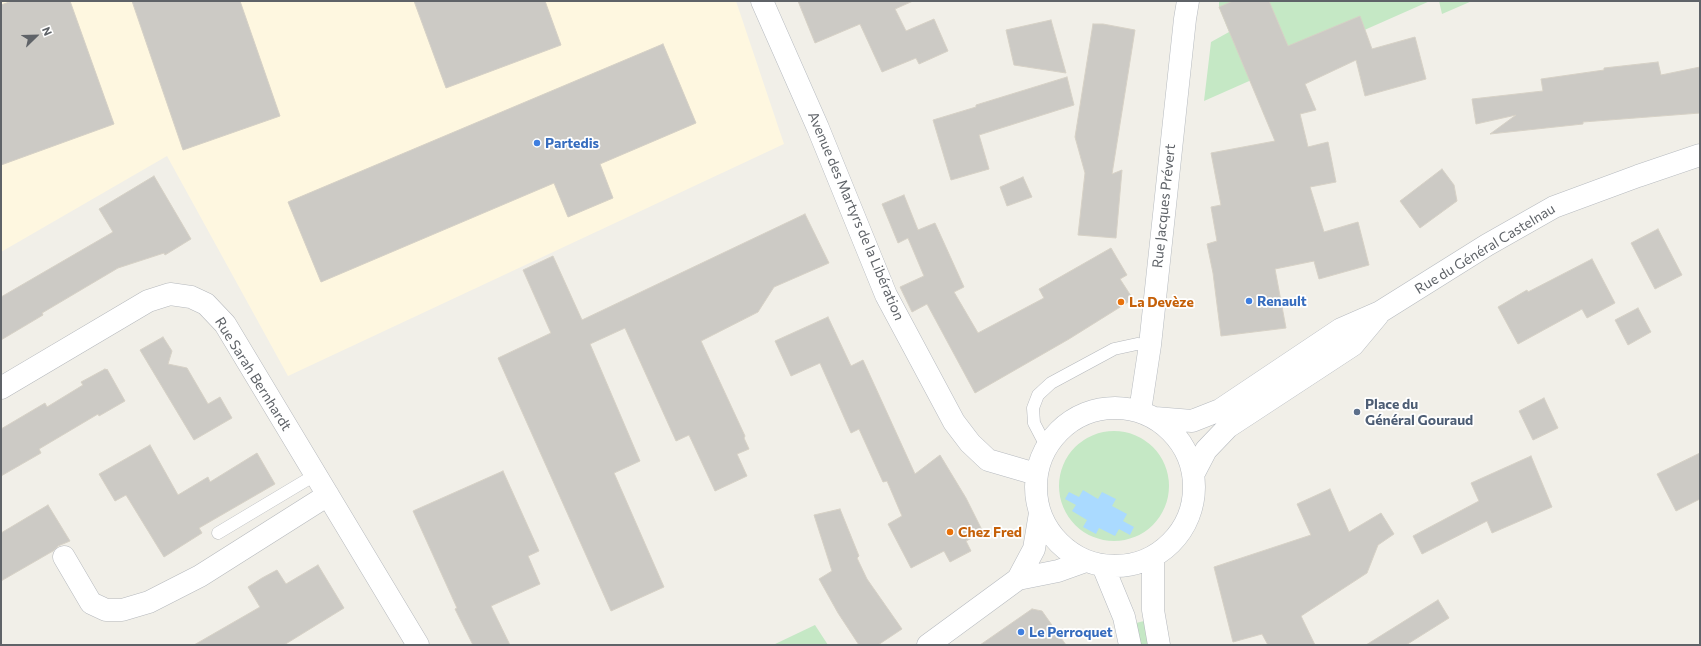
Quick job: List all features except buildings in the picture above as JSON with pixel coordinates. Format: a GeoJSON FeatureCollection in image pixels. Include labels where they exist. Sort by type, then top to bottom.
{"type":"FeatureCollection","features":[{"type":"Feature","properties":{"kind":"street","name":"Avenue des Martyrs de la Libération"},"geometry":{"type":"LineString","coordinates":[[762,1],[818,128],[886,295],[954,422],[970,443],[988,460],[1036,474]]}},
{"type":"Feature","properties":{"kind":"street","name":"Rue Jacques Prévert"},"geometry":{"type":"LineString","coordinates":[[1148,414],[1150,345],[1188,1]]}},
{"type":"Feature","properties":{"kind":"street","name":"Rue du Général Castelnau"},"geometry":{"type":"LineString","coordinates":[[1194,473],[1206,450],[1228,427],[1326,351],[1341,329],[1380,312],[1487,244],[1554,206],[1700,155]]}},
{"type":"Feature","properties":{"kind":"street","name":"Rue du Général Castelnau"},"geometry":{"type":"LineString","coordinates":[[1638,176],[1700,168]]}},
{"type":"Feature","properties":{"kind":"street","name":"Rue Sarah Bernhardt"},"geometry":{"type":"LineString","coordinates":[[1,388],[148,302],[170,294],[191,297],[206,304],[225,324],[328,495],[410,642]]}},
{"type":"Feature","properties":{"kind":"street","name":"Rue du Général Castelnau"},"geometry":{"type":"LineString","coordinates":[[1148,414],[1192,420],[1220,410],[1326,351]]}},
{"type":"Feature","properties":{"kind":"street"},"geometry":{"type":"LineString","coordinates":[[1018,579],[1094,563],[1128,566],[1153,557],[1171,544],[1186,522],[1192,508],[1194,497],[1194,473],[1190,459],[1180,440],[1168,428],[1148,414],[1119,407],[1097,409],[1077,416],[1060,429],[1046,446],[1036,474],[1036,494],[1040,513],[1047,528],[1058,542],[1071,553],[1094,563],[1124,617],[1130,645]]}},
{"type":"Feature","properties":{"kind":"street"},"geometry":{"type":"LineString","coordinates":[[64,557],[91,603],[106,610],[122,610],[149,602],[200,576],[328,495]]}},
{"type":"Feature","properties":{"kind":"street"},"geometry":{"type":"LineString","coordinates":[[928,645],[1018,579],[1034,550],[1040,513]]}},
{"type":"Feature","properties":{"kind":"street"},"geometry":{"type":"LineString","coordinates":[[1153,557],[1154,610],[1158,645]]}},
{"type":"Feature","properties":{"kind":"lane"},"geometry":{"type":"LineString","coordinates":[[1046,446],[1034,423],[1033,408],[1038,395],[1051,384],[1114,349],[1137,344],[1150,345]]}},
{"type":"Feature","properties":{"kind":"lane"},"geometry":{"type":"LineString","coordinates":[[218,533],[315,475]]}},
{"type":"Feature","properties":{"kind":"shaded area"},"geometry":{"type":"Polygon","coordinates":[[[1,1],[736,1],[784,144],[288,376],[167,156],[1,252],[1,1]]]}},
{"type":"Feature","properties":{"kind":"green space"},"geometry":{"type":"Polygon","coordinates":[[[1219,1],[1430,1],[1204,101],[1211,42],[1229,32],[1219,7],[1219,1]]]}},
{"type":"Feature","properties":{"kind":"green space"},"geometry":{"type":"Polygon","coordinates":[[[1439,1],[1472,1],[1442,14],[1439,1]]]}},
{"type":"Feature","properties":{"kind":"green space"},"geometry":{"type":"Polygon","coordinates":[[[1114,431],[1135,435],[1153,447],[1165,465],[1169,486],[1165,507],[1153,525],[1135,537],[1114,541],[1093,537],[1075,525],[1063,507],[1059,486],[1063,465],[1075,447],[1093,435],[1114,431]]]}},
{"type":"Feature","properties":{"kind":"green space"},"geometry":{"type":"Polygon","coordinates":[[[1144,621],[1149,645],[1140,645],[1136,623],[1144,621]]]}},
{"type":"Feature","properties":{"kind":"green space"},"geometry":{"type":"Polygon","coordinates":[[[815,625],[828,645],[773,645],[815,625]]]}},
{"type":"Feature","properties":{"kind":"water"},"geometry":{"type":"Polygon","coordinates":[[[1083,490],[1098,499],[1102,492],[1116,499],[1112,506],[1127,514],[1123,521],[1134,527],[1130,535],[1119,529],[1115,536],[1099,528],[1096,534],[1083,527],[1087,520],[1072,511],[1076,505],[1065,499],[1069,492],[1079,497],[1083,490]]]}},
{"type":"Feature","properties":{"kind":"place","name":"Partedis"},"geometry":{"type":"Point","coordinates":[537,143]}},
{"type":"Feature","properties":{"kind":"place","name":"Renault"},"geometry":{"type":"Point","coordinates":[1249,301]}},
{"type":"Feature","properties":{"kind":"place","name":"La Devèze"},"geometry":{"type":"Point","coordinates":[1121,302]}},
{"type":"Feature","properties":{"kind":"place","name":"Place du Général Gouraud"},"geometry":{"type":"Point","coordinates":[1357,412]}},
{"type":"Feature","properties":{"kind":"place","name":"Chez Fred"},"geometry":{"type":"Point","coordinates":[950,532]}},
{"type":"Feature","properties":{"kind":"place","name":"Le Perroquet"},"geometry":{"type":"Point","coordinates":[1021,632]}}]}
